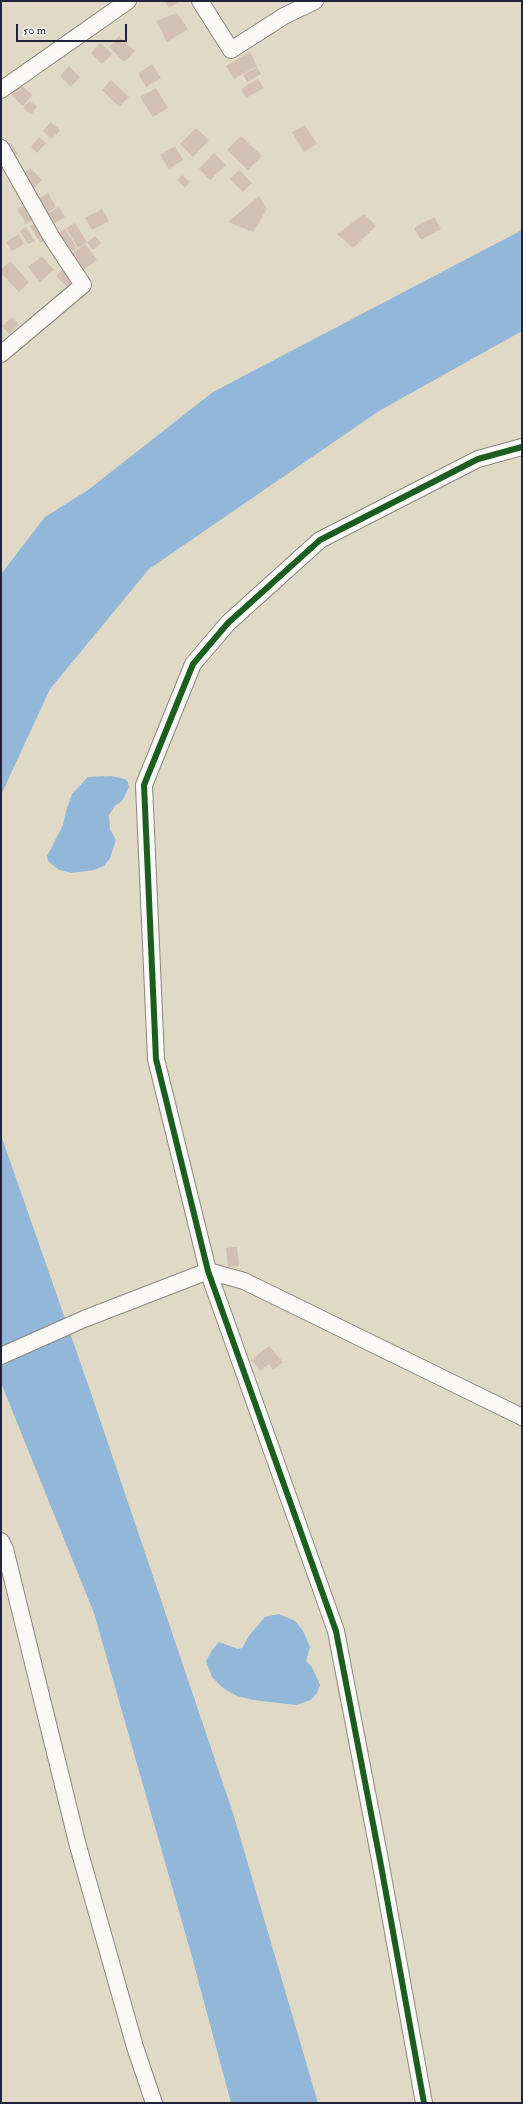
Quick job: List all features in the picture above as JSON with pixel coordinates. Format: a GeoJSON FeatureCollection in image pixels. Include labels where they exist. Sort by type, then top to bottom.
{"type":"FeatureCollection","features":[{"type":"Feature","properties":{"kind":"street"},"geometry":{"type":"LineString","coordinates":[[1,90],[128,1]]}},
{"type":"Feature","properties":{"kind":"street"},"geometry":{"type":"LineString","coordinates":[[200,1],[231,50],[284,16],[315,1]]}},
{"type":"Feature","properties":{"kind":"street"},"geometry":{"type":"LineString","coordinates":[[1,148],[52,238],[83,285],[1,354]]}},
{"type":"Feature","properties":{"kind":"street"},"geometry":{"type":"LineString","coordinates":[[424,2103],[379,1853],[336,1631],[208,1271],[156,1059],[144,785],[193,664],[228,623],[320,540],[478,459],[522,447]]}},
{"type":"Feature","properties":{"kind":"street"},"geometry":{"type":"LineString","coordinates":[[1,1356],[84,1319],[208,1271],[244,1281],[522,1417]]}},
{"type":"Feature","properties":{"kind":"street"},"geometry":{"type":"LineString","coordinates":[[1,1541],[5,1548],[78,1846],[135,2047],[154,2103]]}},
{"type":"Feature","properties":{"kind":"water"},"geometry":{"type":"Polygon","coordinates":[[[522,230],[522,331],[379,411],[149,569],[50,689],[1,795],[1,574],[45,517],[88,490],[213,392],[522,230]]]}},
{"type":"Feature","properties":{"kind":"water"},"geometry":{"type":"Polygon","coordinates":[[[111,776],[125,779],[128,782],[129,787],[122,801],[115,806],[109,815],[110,829],[116,840],[110,858],[104,866],[94,870],[72,873],[59,870],[48,861],[47,856],[63,825],[72,794],[88,777],[111,776]]]}},
{"type":"Feature","properties":{"kind":"water"},"geometry":{"type":"Polygon","coordinates":[[[1,1135],[92,1396],[233,1813],[318,2103],[231,2103],[192,1957],[94,1613],[1,1383],[1,1135]]]}},
{"type":"Feature","properties":{"kind":"water"},"geometry":{"type":"Polygon","coordinates":[[[279,1614],[295,1621],[303,1631],[310,1647],[306,1661],[312,1667],[320,1685],[317,1693],[311,1700],[296,1705],[253,1700],[237,1696],[223,1688],[212,1677],[206,1661],[212,1650],[219,1642],[238,1649],[242,1648],[249,1636],[265,1617],[279,1614]]]}},
{"type":"Feature","properties":{"kind":"building"},"geometry":{"type":"Polygon","coordinates":[[[164,1],[180,1],[169,8],[164,1]]]}},
{"type":"Feature","properties":{"kind":"building"},"geometry":{"type":"Polygon","coordinates":[[[177,13],[188,29],[167,42],[156,21],[177,13]]]}},
{"type":"Feature","properties":{"kind":"building"},"geometry":{"type":"Polygon","coordinates":[[[119,36],[135,51],[124,62],[109,47],[119,36]]]}},
{"type":"Feature","properties":{"kind":"building"},"geometry":{"type":"Polygon","coordinates":[[[100,43],[112,54],[102,64],[91,53],[100,43]]]}},
{"type":"Feature","properties":{"kind":"building"},"geometry":{"type":"Polygon","coordinates":[[[250,52],[257,66],[234,79],[226,66],[250,52]]]}},
{"type":"Feature","properties":{"kind":"building"},"geometry":{"type":"Polygon","coordinates":[[[152,64],[161,78],[146,87],[138,73],[152,64]]]}},
{"type":"Feature","properties":{"kind":"building"},"geometry":{"type":"Polygon","coordinates":[[[69,66],[80,77],[71,87],[60,76],[69,66]]]}},
{"type":"Feature","properties":{"kind":"building"},"geometry":{"type":"Polygon","coordinates":[[[257,67],[261,74],[247,82],[243,75],[257,67]]]}},
{"type":"Feature","properties":{"kind":"building"},"geometry":{"type":"Polygon","coordinates":[[[258,79],[264,88],[246,98],[241,89],[258,79]]]}},
{"type":"Feature","properties":{"kind":"building"},"geometry":{"type":"Polygon","coordinates":[[[111,80],[129,97],[119,107],[102,90],[111,80]]]}},
{"type":"Feature","properties":{"kind":"building"},"geometry":{"type":"Polygon","coordinates":[[[20,84],[32,95],[23,106],[11,95],[20,84]]]}},
{"type":"Feature","properties":{"kind":"building"},"geometry":{"type":"Polygon","coordinates":[[[156,88],[168,108],[153,117],[140,97],[156,88]]]}},
{"type":"Feature","properties":{"kind":"building"},"geometry":{"type":"Polygon","coordinates":[[[30,101],[37,107],[31,115],[23,108],[30,101]]]}},
{"type":"Feature","properties":{"kind":"building"},"geometry":{"type":"Polygon","coordinates":[[[51,122],[60,130],[52,139],[43,131],[51,122]]]}},
{"type":"Feature","properties":{"kind":"building"},"geometry":{"type":"Polygon","coordinates":[[[305,125],[317,144],[304,152],[292,132],[305,125]]]}},
{"type":"Feature","properties":{"kind":"building"},"geometry":{"type":"Polygon","coordinates":[[[196,128],[209,140],[193,157],[180,144],[196,128]]]}},
{"type":"Feature","properties":{"kind":"building"},"geometry":{"type":"Polygon","coordinates":[[[241,136],[262,156],[248,170],[227,150],[241,136]]]}},
{"type":"Feature","properties":{"kind":"building"},"geometry":{"type":"Polygon","coordinates":[[[39,137],[46,143],[37,153],[31,147],[39,137]]]}},
{"type":"Feature","properties":{"kind":"building"},"geometry":{"type":"Polygon","coordinates":[[[11,142],[18,154],[11,159],[3,147],[11,142]]]}},
{"type":"Feature","properties":{"kind":"building"},"geometry":{"type":"Polygon","coordinates":[[[175,146],[183,160],[169,169],[160,155],[175,146]]]}},
{"type":"Feature","properties":{"kind":"building"},"geometry":{"type":"Polygon","coordinates":[[[214,153],[226,165],[210,180],[199,169],[214,153]]]}},
{"type":"Feature","properties":{"kind":"building"},"geometry":{"type":"Polygon","coordinates":[[[30,168],[42,180],[33,189],[21,177],[30,168]]]}},
{"type":"Feature","properties":{"kind":"building"},"geometry":{"type":"Polygon","coordinates":[[[239,170],[252,183],[243,192],[230,179],[239,170]]]}},
{"type":"Feature","properties":{"kind":"building"},"geometry":{"type":"Polygon","coordinates":[[[182,175],[190,182],[185,188],[177,180],[182,175]]]}},
{"type":"Feature","properties":{"kind":"building"},"geometry":{"type":"Polygon","coordinates":[[[48,193],[56,207],[44,215],[35,201],[48,193]]]}},
{"type":"Feature","properties":{"kind":"building"},"geometry":{"type":"Polygon","coordinates":[[[259,196],[267,209],[253,232],[228,222],[259,196]]]}},
{"type":"Feature","properties":{"kind":"building"},"geometry":{"type":"Polygon","coordinates":[[[30,202],[38,217],[26,224],[17,209],[30,202]]]}},
{"type":"Feature","properties":{"kind":"building"},"geometry":{"type":"Polygon","coordinates":[[[59,207],[65,217],[50,226],[43,216],[59,207]]]}},
{"type":"Feature","properties":{"kind":"building"},"geometry":{"type":"Polygon","coordinates":[[[102,209],[109,221],[92,230],[85,218],[102,209]]]}},
{"type":"Feature","properties":{"kind":"building"},"geometry":{"type":"Polygon","coordinates":[[[364,214],[376,226],[353,248],[337,234],[364,214]]]}},
{"type":"Feature","properties":{"kind":"building"},"geometry":{"type":"Polygon","coordinates":[[[434,217],[441,229],[421,240],[414,228],[434,217]]]}},
{"type":"Feature","properties":{"kind":"building"},"geometry":{"type":"Polygon","coordinates":[[[39,221],[49,238],[40,243],[30,226],[39,221]]]}},
{"type":"Feature","properties":{"kind":"building"},"geometry":{"type":"Polygon","coordinates":[[[75,223],[87,242],[78,248],[66,228],[75,223]]]}},
{"type":"Feature","properties":{"kind":"building"},"geometry":{"type":"Polygon","coordinates":[[[26,227],[35,241],[28,244],[20,231],[26,227]]]}},
{"type":"Feature","properties":{"kind":"building"},"geometry":{"type":"Polygon","coordinates":[[[65,229],[77,248],[65,256],[53,236],[65,229]]]}},
{"type":"Feature","properties":{"kind":"building"},"geometry":{"type":"Polygon","coordinates":[[[19,234],[24,244],[11,251],[6,242],[19,234]]]}},
{"type":"Feature","properties":{"kind":"building"},"geometry":{"type":"Polygon","coordinates":[[[95,236],[101,243],[93,250],[87,243],[95,236]]]}},
{"type":"Feature","properties":{"kind":"building"},"geometry":{"type":"Polygon","coordinates":[[[85,244],[97,260],[78,274],[66,258],[85,244]]]}},
{"type":"Feature","properties":{"kind":"building"},"geometry":{"type":"Polygon","coordinates":[[[42,256],[54,270],[40,282],[28,267],[42,256]]]}},
{"type":"Feature","properties":{"kind":"building"},"geometry":{"type":"Polygon","coordinates":[[[10,261],[29,282],[19,292],[1,273],[1,270],[10,261]]]}},
{"type":"Feature","properties":{"kind":"building"},"geometry":{"type":"Polygon","coordinates":[[[65,267],[76,278],[67,287],[56,276],[65,267]]]}},
{"type":"Feature","properties":{"kind":"building"},"geometry":{"type":"Polygon","coordinates":[[[12,317],[19,324],[9,334],[2,326],[12,317]]]}},
{"type":"Feature","properties":{"kind":"building"},"geometry":{"type":"Polygon","coordinates":[[[237,1247],[239,1266],[228,1267],[226,1248],[237,1247]]]}},
{"type":"Feature","properties":{"kind":"building"},"geometry":{"type":"Polygon","coordinates":[[[269,1346],[283,1362],[273,1370],[269,1364],[260,1371],[251,1360],[269,1346]]]}},
{"type":"Feature","properties":{"kind":"cycle path"},"geometry":{"type":"LineString","coordinates":[[424,2103],[380,1860],[336,1631],[208,1271],[156,1059],[144,785],[193,664],[228,623],[320,540],[478,459],[522,447]]}}]}
